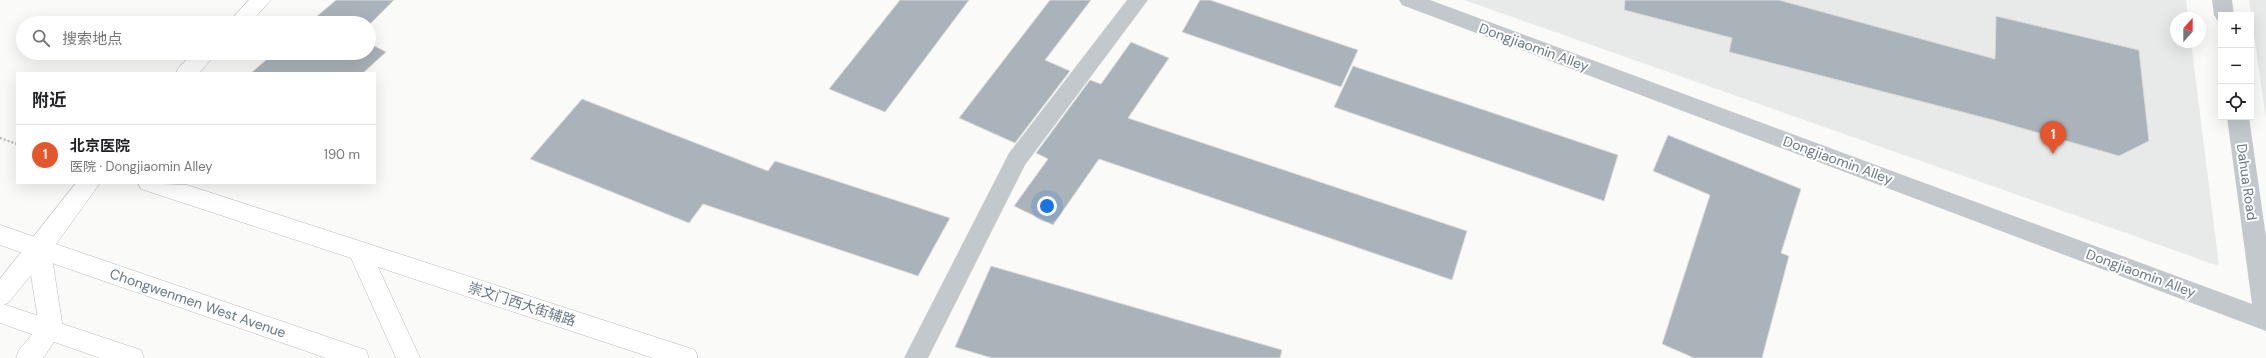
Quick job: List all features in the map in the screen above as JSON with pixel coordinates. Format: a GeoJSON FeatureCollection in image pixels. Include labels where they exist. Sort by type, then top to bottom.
{"type":"FeatureCollection","features":[{"type":"Feature","properties":{"kind":"street"},"geometry":{"type":"LineString","coordinates":[[245,16],[261,0]]}},
{"type":"Feature","properties":{"kind":"street"},"geometry":{"type":"LineString","coordinates":[[916,358],[1017,159],[1138,0]]}},
{"type":"Feature","properties":{"kind":"street","name":"Dongjiaomin Alley"},"geometry":{"type":"LineString","coordinates":[[1409,0],[2266,320]]}},
{"type":"Feature","properties":{"kind":"street"},"geometry":{"type":"LineString","coordinates":[[2222,0],[2224,12]]}},
{"type":"Feature","properties":{"kind":"street"},"geometry":{"type":"LineString","coordinates":[[187,72],[200,60]]}},
{"type":"Feature","properties":{"kind":"street","name":"Dahua Road"},"geometry":{"type":"LineString","coordinates":[[2238,120],[2266,320]]}},
{"type":"Feature","properties":{"kind":"street"},"geometry":{"type":"LineString","coordinates":[[0,296],[39,249],[88,184]]}},
{"type":"Feature","properties":{"kind":"street","name":"崇文门西大街辅路"},"geometry":{"type":"LineString","coordinates":[[152,184],[686,358]]}},
{"type":"Feature","properties":{"kind":"street","name":"Chongwenmen West Avenue"},"geometry":{"type":"LineString","coordinates":[[0,235],[357,358]]}},
{"type":"Feature","properties":{"kind":"street"},"geometry":{"type":"LineString","coordinates":[[28,358],[51,329],[39,249]]}},
{"type":"Feature","properties":{"kind":"street"},"geometry":{"type":"LineString","coordinates":[[358,250],[408,358]]}},
{"type":"Feature","properties":{"kind":"street"},"geometry":{"type":"LineString","coordinates":[[0,313],[51,329],[132,358]]}},
{"type":"Feature","properties":{"kind":"path"},"geometry":{"type":"LineString","coordinates":[[0,138],[16,144]]}},
{"type":"Feature","properties":{"kind":"shaded area"},"geometry":{"type":"Polygon","coordinates":[[[1464,0],[2186,0],[2187,12],[2170,12],[2170,48],[2192,48],[2219,266],[1464,0]]]}},
{"type":"Feature","properties":{"kind":"shaded area"},"geometry":{"type":"Polygon","coordinates":[[[2249,0],[2266,0],[2266,119],[2254,35],[2254,12],[2251,12],[2249,0]]]}},
{"type":"Feature","properties":{"kind":"building"},"geometry":{"type":"Polygon","coordinates":[[[336,0],[394,0],[376,18],[376,16],[317,16],[336,0]]]}},
{"type":"Feature","properties":{"kind":"building"},"geometry":{"type":"Polygon","coordinates":[[[900,0],[969,0],[885,112],[829,89],[900,0]]]}},
{"type":"Feature","properties":{"kind":"building"},"geometry":{"type":"Polygon","coordinates":[[[1050,0],[1091,0],[1045,60],[1070,71],[1015,143],[959,118],[1050,0]]]}},
{"type":"Feature","properties":{"kind":"building"},"geometry":{"type":"Polygon","coordinates":[[[1200,0],[1210,0],[1358,50],[1341,87],[1182,32],[1200,0]]]}},
{"type":"Feature","properties":{"kind":"building"},"geometry":{"type":"Polygon","coordinates":[[[1625,0],[1779,0],[1995,59],[1996,16],[2139,50],[2149,141],[2119,156],[1993,120],[1729,52],[1732,38],[1624,10],[1625,0]]]}},
{"type":"Feature","properties":{"kind":"building"},"geometry":{"type":"Polygon","coordinates":[[[1131,42],[1169,58],[1128,118],[1467,231],[1452,280],[1099,159],[1053,225],[1014,206],[1048,159],[1036,153],[1090,80],[1101,84],[1131,42]]]}},
{"type":"Feature","properties":{"kind":"building"},"geometry":{"type":"Polygon","coordinates":[[[376,47],[386,52],[364,72],[252,72],[266,60],[376,60],[376,47]]]}},
{"type":"Feature","properties":{"kind":"building"},"geometry":{"type":"Polygon","coordinates":[[[1353,66],[1618,155],[1604,201],[1334,107],[1353,66]]]}},
{"type":"Feature","properties":{"kind":"building"},"geometry":{"type":"Polygon","coordinates":[[[582,99],[768,171],[775,161],[950,218],[918,276],[703,204],[689,223],[530,159],[582,99]]]}},
{"type":"Feature","properties":{"kind":"building"},"geometry":{"type":"Polygon","coordinates":[[[1668,135],[1801,189],[1781,253],[1789,256],[1762,358],[1694,358],[1662,344],[1710,195],[1653,171],[1668,135]]]}},
{"type":"Feature","properties":{"kind":"building"},"geometry":{"type":"Polygon","coordinates":[[[991,266],[1282,350],[1280,358],[992,358],[955,347],[991,266]]]}},
{"type":"Feature","properties":{"kind":"place","name":"北京医院"},"geometry":{"type":"Point","coordinates":[2053,154]}}]}
